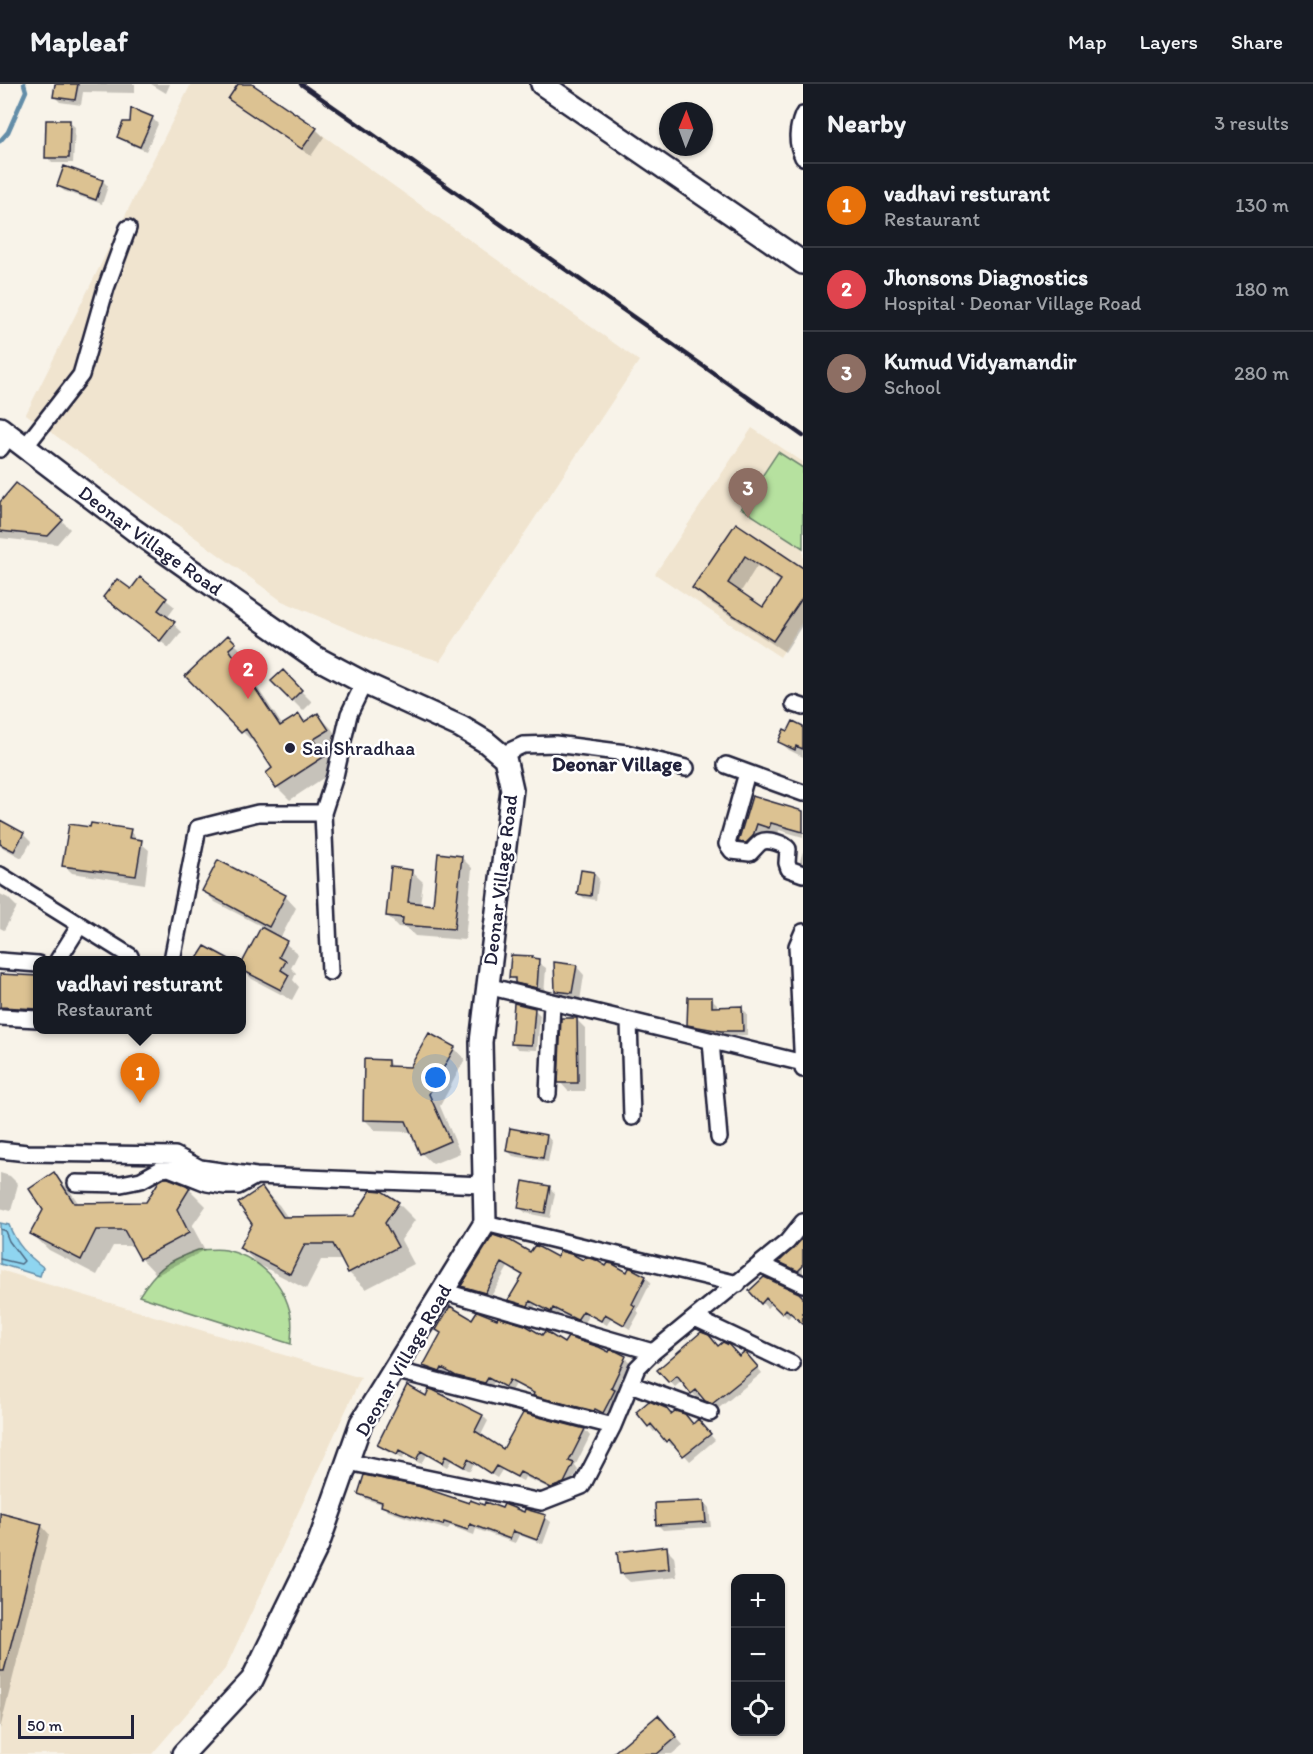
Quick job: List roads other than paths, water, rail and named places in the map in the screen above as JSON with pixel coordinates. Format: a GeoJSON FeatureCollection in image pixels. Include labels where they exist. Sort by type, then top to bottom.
{"type":"FeatureCollection","features":[{"type":"Feature","properties":{"kind":"main road"},"geometry":{"type":"LineString","coordinates":[[542,84],[803,263]]}},
{"type":"Feature","properties":{"kind":"main road","name":"Deonar Village Road"},"geometry":{"type":"LineString","coordinates":[[9,440],[313,656],[364,683],[461,727],[486,742],[505,758],[512,789],[481,1042],[485,1223],[361,1424],[318,1545],[252,1680],[183,1754]]}},
{"type":"Feature","properties":{"kind":"street"},"geometry":{"type":"LineString","coordinates":[[803,116],[798,128],[803,157]]}},
{"type":"Feature","properties":{"kind":"street"},"geometry":{"type":"LineString","coordinates":[[9,440],[81,375],[106,288],[128,228]]}},
{"type":"Feature","properties":{"kind":"street"},"geometry":{"type":"LineString","coordinates":[[330,972],[323,813],[335,776],[350,714],[364,683]]}},
{"type":"Feature","properties":{"kind":"street"},"geometry":{"type":"LineString","coordinates":[[501,756],[523,745],[555,744],[626,753],[686,768]]}},
{"type":"Feature","properties":{"kind":"street"},"geometry":{"type":"LineString","coordinates":[[726,765],[803,794]]}},
{"type":"Feature","properties":{"kind":"street"},"geometry":{"type":"LineString","coordinates":[[747,773],[727,844],[732,851],[750,853],[760,843],[766,841],[785,845],[788,849],[789,869],[803,874]]}},
{"type":"Feature","properties":{"kind":"street"},"geometry":{"type":"LineString","coordinates":[[173,956],[198,828],[258,813],[323,813]]}},
{"type":"Feature","properties":{"kind":"street"},"geometry":{"type":"LineString","coordinates":[[0,875],[130,956]]}},
{"type":"Feature","properties":{"kind":"street"},"geometry":{"type":"LineString","coordinates":[[61,956],[80,925]]}},
{"type":"Feature","properties":{"kind":"street"},"geometry":{"type":"LineString","coordinates":[[803,932],[797,946],[803,1069]]}},
{"type":"Feature","properties":{"kind":"street"},"geometry":{"type":"LineString","coordinates":[[0,961],[33,964]]}},
{"type":"Feature","properties":{"kind":"street"},"geometry":{"type":"LineString","coordinates":[[487,986],[803,1063]]}},
{"type":"Feature","properties":{"kind":"street"},"geometry":{"type":"LineString","coordinates":[[548,1094],[552,1002]]}},
{"type":"Feature","properties":{"kind":"street"},"geometry":{"type":"LineString","coordinates":[[0,1017],[33,1019]]}},
{"type":"Feature","properties":{"kind":"street"},"geometry":{"type":"LineString","coordinates":[[628,1021],[632,1117]]}},
{"type":"Feature","properties":{"kind":"street"},"geometry":{"type":"LineString","coordinates":[[711,1041],[719,1138]]}},
{"type":"Feature","properties":{"kind":"street"},"geometry":{"type":"LineString","coordinates":[[0,1150],[27,1153],[175,1155],[200,1168],[256,1176],[484,1185]]}},
{"type":"Feature","properties":{"kind":"street"},"geometry":{"type":"LineString","coordinates":[[76,1183],[121,1184],[141,1180],[161,1169],[170,1168],[207,1183],[225,1186],[238,1186],[256,1176]]}},
{"type":"Feature","properties":{"kind":"street","name":"Deonar Village Road"},"geometry":{"type":"LineString","coordinates":[[348,1462],[541,1502],[582,1486],[613,1426],[637,1368],[653,1352],[787,1242],[803,1222]]}},
{"type":"Feature","properties":{"kind":"street"},"geometry":{"type":"LineString","coordinates":[[485,1223],[738,1284]]}},
{"type":"Feature","properties":{"kind":"street"},"geometry":{"type":"LineString","coordinates":[[760,1264],[803,1284]]}},
{"type":"Feature","properties":{"kind":"street"},"geometry":{"type":"LineString","coordinates":[[442,1291],[653,1352]]}},
{"type":"Feature","properties":{"kind":"street"},"geometry":{"type":"LineString","coordinates":[[695,1318],[792,1364]]}},
{"type":"Feature","properties":{"kind":"street"},"geometry":{"type":"LineString","coordinates":[[394,1370],[613,1426]]}},
{"type":"Feature","properties":{"kind":"street"},"geometry":{"type":"LineString","coordinates":[[630,1384],[710,1413]]}},
{"type":"Feature","properties":{"kind":"water"},"geometry":{"type":"Polygon","coordinates":[[[0,1223],[9,1225],[23,1249],[43,1267],[40,1276],[0,1264],[0,1223]]]}},
{"type":"Feature","properties":{"kind":"waterway"},"geometry":{"type":"LineString","coordinates":[[0,141],[8,132],[26,91],[24,84]]}},
{"type":"Feature","properties":{"kind":"railway"},"geometry":{"type":"LineString","coordinates":[[301,84],[803,436]]}},
{"type":"Feature","properties":{"kind":"place","name":"Kumud Vidyamandir"},"geometry":{"type":"Point","coordinates":[748,518]}},
{"type":"Feature","properties":{"kind":"place","name":"Jhonsons Diagnostics"},"geometry":{"type":"Point","coordinates":[248,699]}},
{"type":"Feature","properties":{"kind":"place","name":"Sai Shradhaa"},"geometry":{"type":"Point","coordinates":[290,748]}},
{"type":"Feature","properties":{"kind":"place","name":"vadhavi resturant"},"geometry":{"type":"Point","coordinates":[140,1103]}},
{"type":"Feature","properties":{"kind":"district","name":"Deonar Village"},"geometry":{"type":"Point","coordinates":[617,763]}}]}
